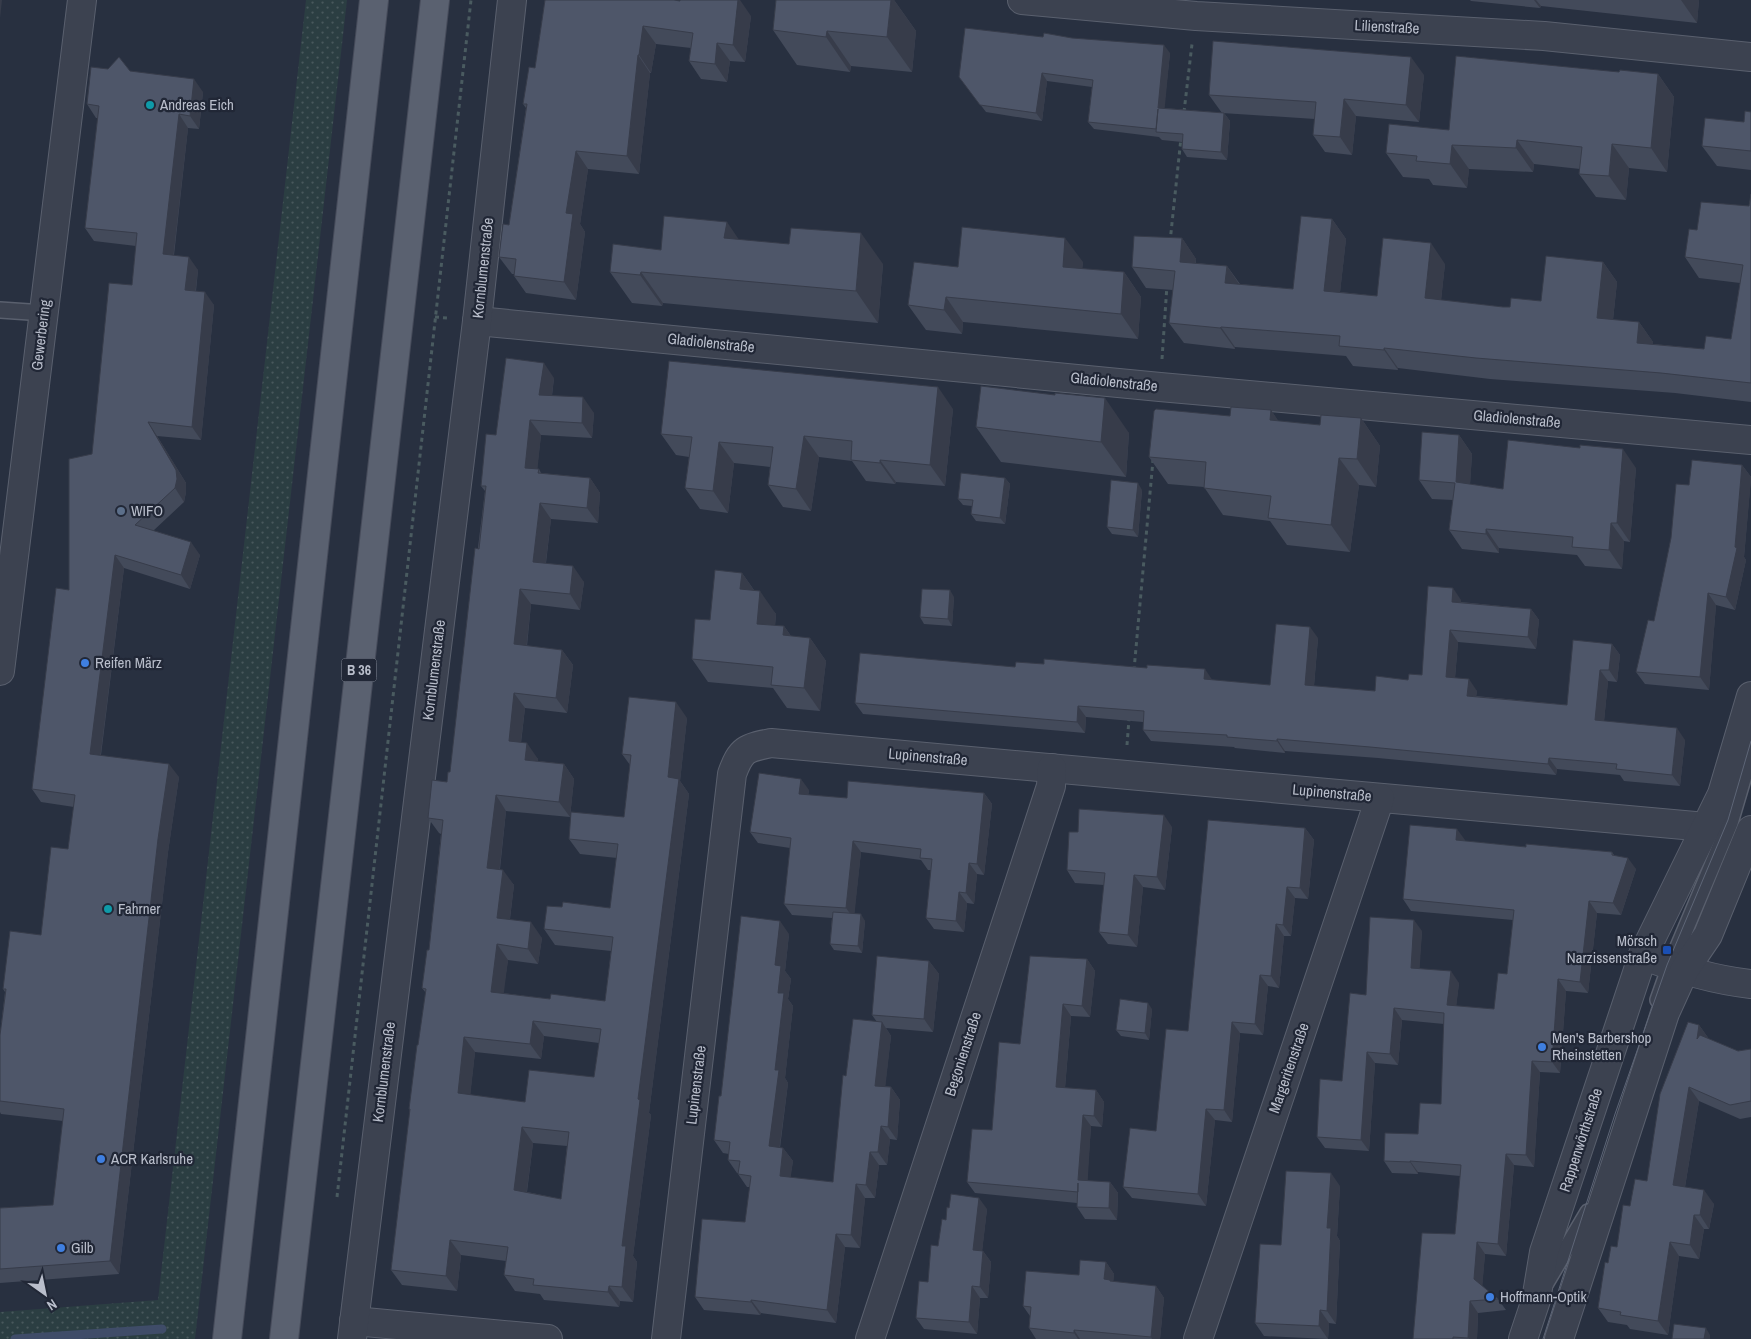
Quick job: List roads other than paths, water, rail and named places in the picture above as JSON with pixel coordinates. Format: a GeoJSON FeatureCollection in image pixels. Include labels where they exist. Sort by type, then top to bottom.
{"type":"FeatureCollection","features":[{"type":"Feature","properties":{"kind":"main road"},"geometry":{"type":"LineString","coordinates":[[227,1339],[374,0]]}},
{"type":"Feature","properties":{"kind":"main road","name":"B 36"},"geometry":{"type":"LineString","coordinates":[[284,1339],[435,0]]}},
{"type":"Feature","properties":{"kind":"street","name":"Gewerbering"},"geometry":{"type":"LineString","coordinates":[[0,671],[82,0]]}},
{"type":"Feature","properties":{"kind":"street","name":"Kornblumenstraße"},"geometry":{"type":"LineString","coordinates":[[353,1330],[477,320],[512,0]]}},
{"type":"Feature","properties":{"kind":"street","name":"Lilienstraße"},"geometry":{"type":"LineString","coordinates":[[1022,0],[1196,16],[1544,36],[1751,57]]}},
{"type":"Feature","properties":{"kind":"street","name":"Gladiolenstraße"},"geometry":{"type":"LineString","coordinates":[[477,320],[1160,387],[1751,440]]}},
{"type":"Feature","properties":{"kind":"street","name":"Rappenwörthstraße"},"geometry":{"type":"LineString","coordinates":[[1523,1339],[1536,1300],[1544,1252],[1643,954],[1722,794],[1751,696]]}},
{"type":"Feature","properties":{"kind":"street","name":"Lupinenstraße"},"geometry":{"type":"LineString","coordinates":[[666,1339],[732,774],[738,758],[751,747],[771,743],[1706,827]]}},
{"type":"Feature","properties":{"kind":"street","name":"Begonienstraße"},"geometry":{"type":"LineString","coordinates":[[870,1339],[1051,786],[1052,768]]}},
{"type":"Feature","properties":{"kind":"street","name":"Margeritenstraße"},"geometry":{"type":"LineString","coordinates":[[1198,1339],[1380,798]]}},
{"type":"Feature","properties":{"kind":"street"},"geometry":{"type":"LineString","coordinates":[[1559,1339],[1665,1014],[1678,968],[1708,934],[1751,830]]}},
{"type":"Feature","properties":{"kind":"street"},"geometry":{"type":"LineString","coordinates":[[1643,954],[1678,968],[1726,982],[1751,984]]}},
{"type":"Feature","properties":{"kind":"street"},"geometry":{"type":"LineString","coordinates":[[353,1330],[548,1339]]}},
{"type":"Feature","properties":{"kind":"lane"},"geometry":{"type":"LineString","coordinates":[[0,310],[44,313]]}},
{"type":"Feature","properties":{"kind":"lane"},"geometry":{"type":"LineString","coordinates":[[1577,1282],[1588,1212],[1636,1064],[1678,968],[1730,823],[1751,752]]}},
{"type":"Feature","properties":{"kind":"lane"},"geometry":{"type":"LineString","coordinates":[[1536,1300],[1588,1212]]}},
{"type":"Feature","properties":{"kind":"waterway"},"geometry":{"type":"LineString","coordinates":[[15,1339],[162,1329]]}},
{"type":"Feature","properties":{"kind":"tram line"},"geometry":{"type":"LineString","coordinates":[[1543,1339],[1615,1114],[1667,965],[1728,820],[1751,741]]}},
{"type":"Feature","properties":{"kind":"place","name":"Andreas Eich"},"geometry":{"type":"Point","coordinates":[150,105]}},
{"type":"Feature","properties":{"kind":"place","name":"WIFO"},"geometry":{"type":"Point","coordinates":[121,511]}},
{"type":"Feature","properties":{"kind":"place","name":"Reifen März"},"geometry":{"type":"Point","coordinates":[85,663]}},
{"type":"Feature","properties":{"kind":"place","name":"Fahrner"},"geometry":{"type":"Point","coordinates":[108,909]}},
{"type":"Feature","properties":{"kind":"place","name":"Mörsch Narzissenstraße"},"geometry":{"type":"Point","coordinates":[1667,950]}},
{"type":"Feature","properties":{"kind":"place","name":"Men's Barbershop Rheinstetten"},"geometry":{"type":"Point","coordinates":[1542,1047]}},
{"type":"Feature","properties":{"kind":"place","name":"ACR Karlsruhe"},"geometry":{"type":"Point","coordinates":[101,1159]}},
{"type":"Feature","properties":{"kind":"place","name":"Gilb"},"geometry":{"type":"Point","coordinates":[61,1248]}},
{"type":"Feature","properties":{"kind":"place","name":"Hoffmann-Optik"},"geometry":{"type":"Point","coordinates":[1490,1297]}}]}
